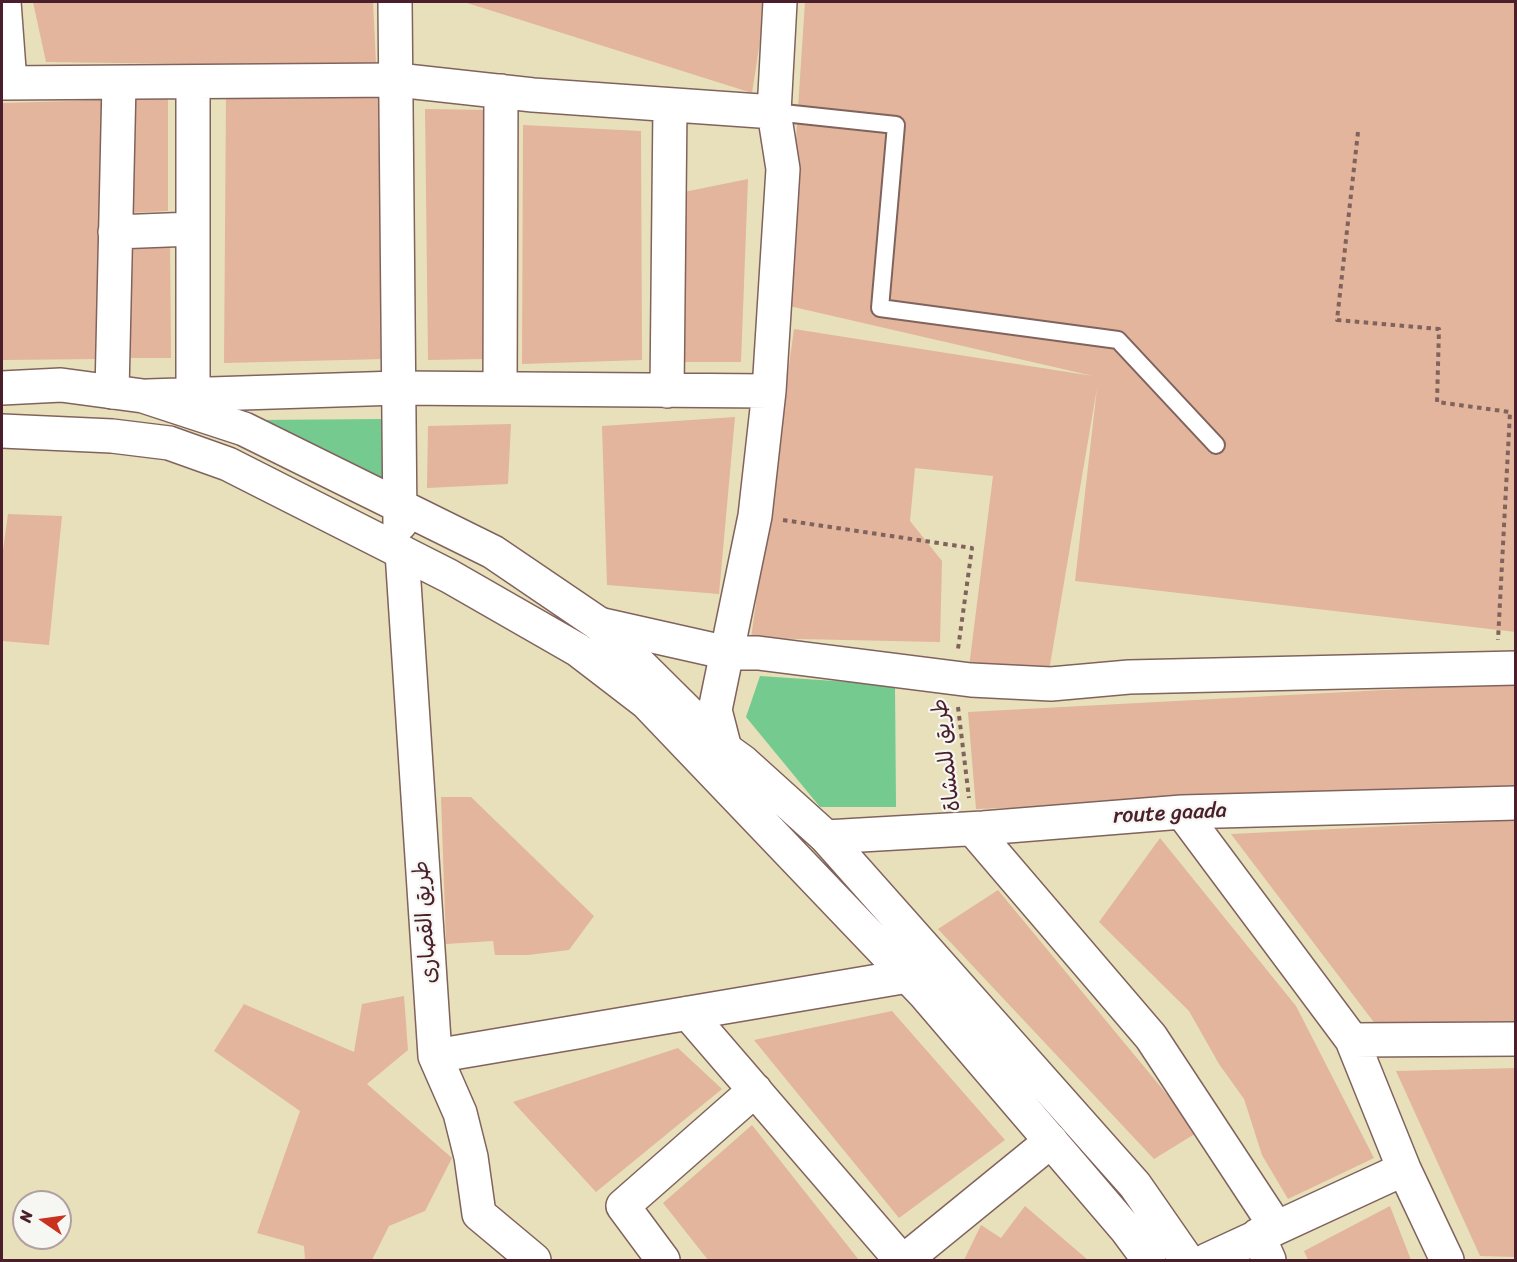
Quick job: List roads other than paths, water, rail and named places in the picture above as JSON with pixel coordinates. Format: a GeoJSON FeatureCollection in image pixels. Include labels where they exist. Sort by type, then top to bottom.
{"type":"FeatureCollection","features":[{"type":"Feature","properties":{"kind":"street"},"geometry":{"type":"LineString","coordinates":[[4,2],[6,83],[397,80],[501,91],[774,112]]}},
{"type":"Feature","properties":{"kind":"street","name":"طريق القصارى"},"geometry":{"type":"LineString","coordinates":[[395,2],[398,505],[435,1056],[460,1113],[471,1156],[479,1214],[534,1260]]}},
{"type":"Feature","properties":{"kind":"street"},"geometry":{"type":"LineString","coordinates":[[725,749],[715,710],[755,516],[769,392],[783,169],[774,112],[780,2]]}},
{"type":"Feature","properties":{"kind":"street"},"geometry":{"type":"LineString","coordinates":[[193,82],[193,395]]}},
{"type":"Feature","properties":{"kind":"street"},"geometry":{"type":"LineString","coordinates":[[119,83],[116,232],[127,394],[124,437]]}},
{"type":"Feature","properties":{"kind":"street"},"geometry":{"type":"LineString","coordinates":[[500,389],[501,91]]}},
{"type":"Feature","properties":{"kind":"street"},"geometry":{"type":"LineString","coordinates":[[667,391],[670,105]]}},
{"type":"Feature","properties":{"kind":"street"},"geometry":{"type":"LineString","coordinates":[[116,232],[193,229]]}},
{"type":"Feature","properties":{"kind":"street"},"geometry":{"type":"LineString","coordinates":[[2,388],[61,385],[127,394],[193,395],[398,388],[769,392]]}},
{"type":"Feature","properties":{"kind":"street"},"geometry":{"type":"LineString","coordinates":[[127,394],[244,429],[493,552],[599,624],[639,681],[647,702],[908,976],[1051,1141],[1149,1260]]}},
{"type":"Feature","properties":{"kind":"street"},"geometry":{"type":"LineString","coordinates":[[2,431],[124,437],[169,443],[228,464],[449,576],[578,650],[639,681],[743,762],[826,837],[1135,1185],[1187,1260]]}},
{"type":"Feature","properties":{"kind":"street"},"geometry":{"type":"LineString","coordinates":[[599,624],[728,653],[758,653],[955,678],[1051,684],[1141,677],[1506,668]]}},
{"type":"Feature","properties":{"kind":"street","name":"route gaada"},"geometry":{"type":"LineString","coordinates":[[826,837],[973,829],[1182,812],[1515,803]]}},
{"type":"Feature","properties":{"kind":"street"},"geometry":{"type":"LineString","coordinates":[[1182,812],[1352,1040],[1404,1169],[1447,1260]]}},
{"type":"Feature","properties":{"kind":"street"},"geometry":{"type":"LineString","coordinates":[[973,829],[1151,1037],[1268,1241]]}},
{"type":"Feature","properties":{"kind":"street"},"geometry":{"type":"LineString","coordinates":[[804,867],[826,837]]}},
{"type":"Feature","properties":{"kind":"street"},"geometry":{"type":"LineString","coordinates":[[435,1056],[908,976]]}},
{"type":"Feature","properties":{"kind":"street"},"geometry":{"type":"LineString","coordinates":[[688,1013],[903,1260],[1051,1141]]}},
{"type":"Feature","properties":{"kind":"street"},"geometry":{"type":"LineString","coordinates":[[1352,1040],[1515,1039]]}},
{"type":"Feature","properties":{"kind":"street"},"geometry":{"type":"LineString","coordinates":[[663,1260],[623,1206],[755,1090]]}},
{"type":"Feature","properties":{"kind":"street"},"geometry":{"type":"LineString","coordinates":[[1207,1260],[1268,1241],[1404,1169]]}},
{"type":"Feature","properties":{"kind":"lane"},"geometry":{"type":"LineString","coordinates":[[774,112],[896,125],[880,308],[1118,340],[1216,445]]}}]}
